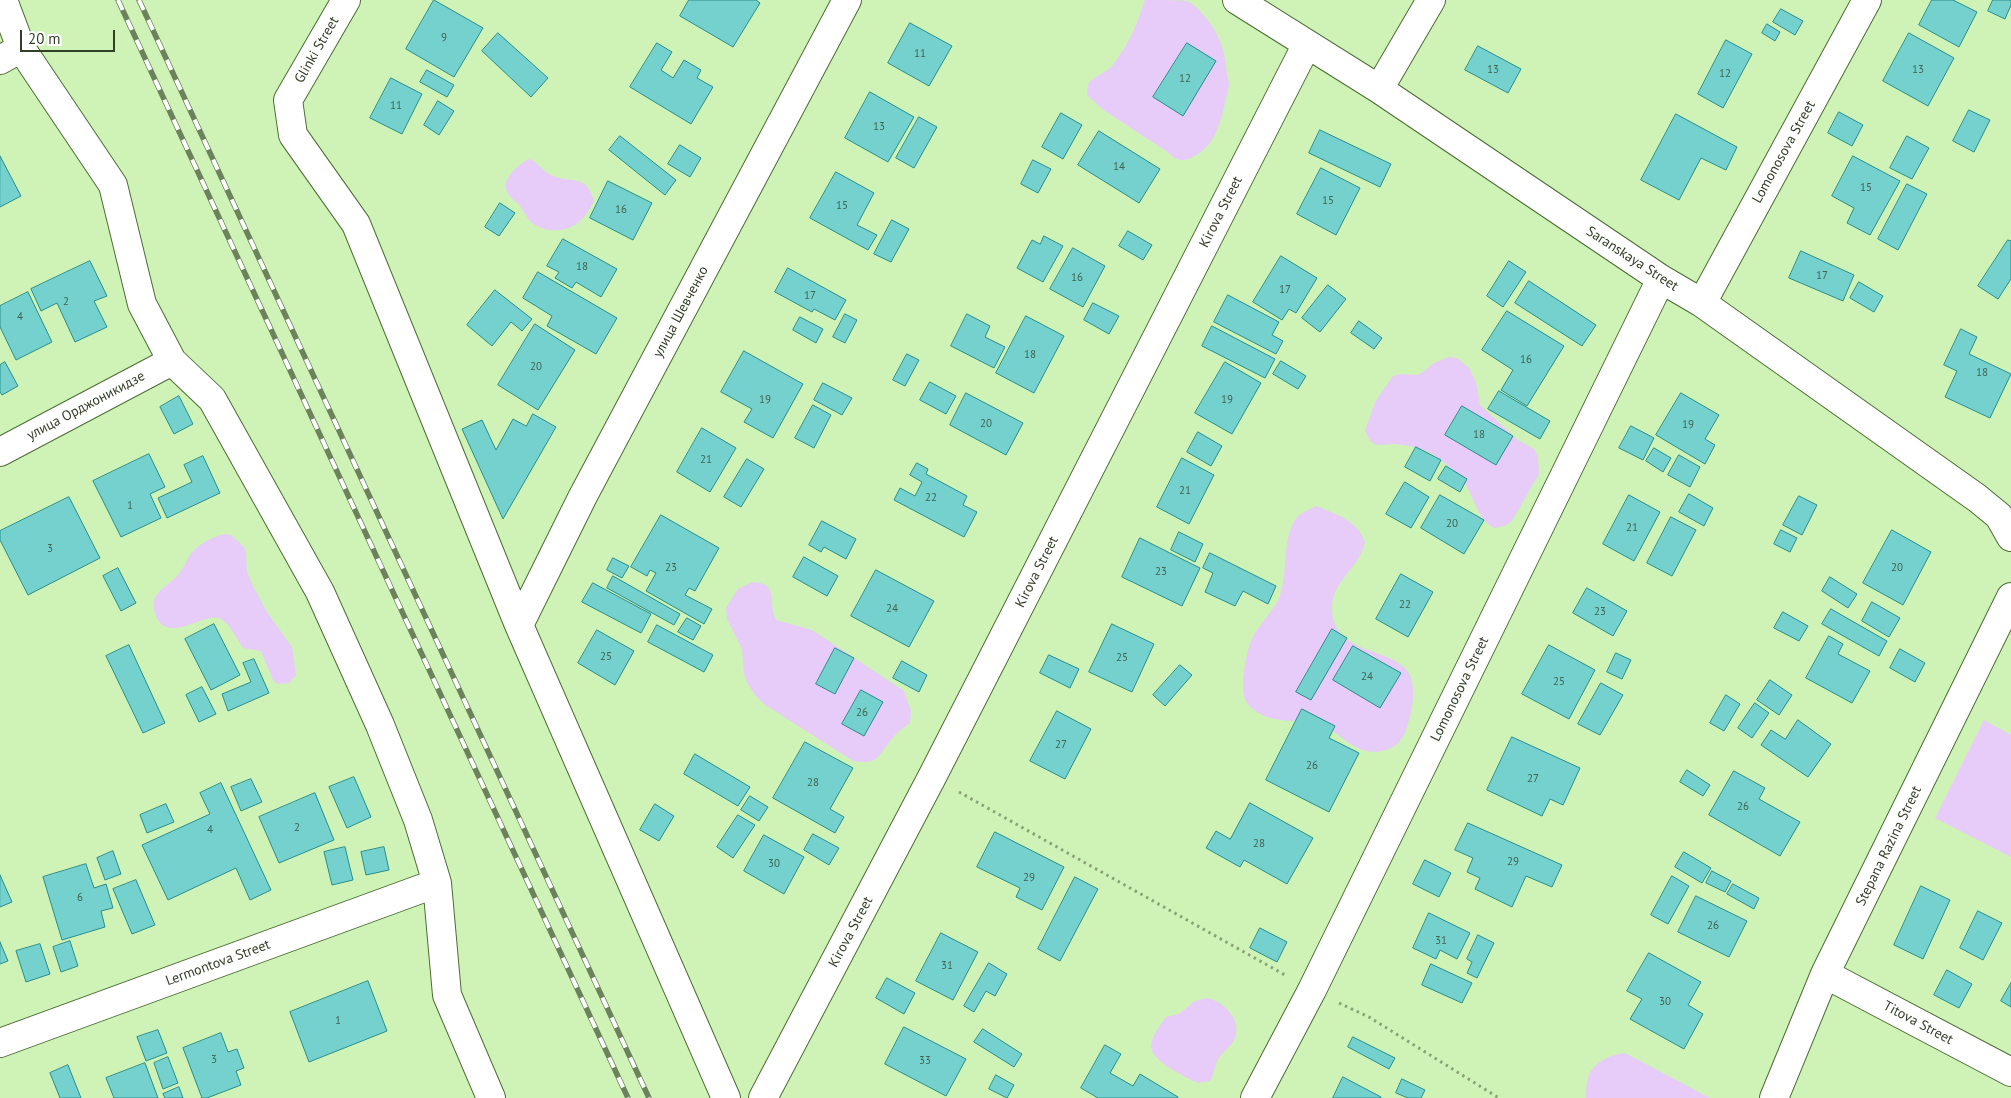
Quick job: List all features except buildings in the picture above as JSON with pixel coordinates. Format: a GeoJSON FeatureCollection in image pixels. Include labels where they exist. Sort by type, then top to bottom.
{"type":"FeatureCollection","features":[{"type":"Feature","properties":{"kind":"street"},"geometry":{"type":"LineString","coordinates":[[4,0],[10,54],[113,185],[142,304],[172,361],[212,399],[320,592],[380,725],[418,820],[437,883],[447,995],[491,1098]]}},
{"type":"Feature","properties":{"kind":"street","name":"Glinki Street"},"geometry":{"type":"LineString","coordinates":[[346,0],[288,100],[293,135],[356,224],[519,625]]}},
{"type":"Feature","properties":{"kind":"street","name":"улица Шевченко"},"geometry":{"type":"LineString","coordinates":[[519,625],[583,496],[847,0]]}},
{"type":"Feature","properties":{"kind":"street","name":"Saranskaya Street"},"geometry":{"type":"LineString","coordinates":[[1237,0],[1379,89],[1661,279],[1702,303],[1977,498],[1999,516],[2011,537]]}},
{"type":"Feature","properties":{"kind":"street"},"geometry":{"type":"LineString","coordinates":[[1379,89],[1431,0]]}},
{"type":"Feature","properties":{"kind":"street","name":"Lomonosova Street"},"geometry":{"type":"LineString","coordinates":[[1702,303],[1867,0]]}},
{"type":"Feature","properties":{"kind":"street","name":"Kirova Street"},"geometry":{"type":"LineString","coordinates":[[763,1098],[932,777],[1307,44]]}},
{"type":"Feature","properties":{"kind":"street","name":"Lomonosova Street"},"geometry":{"type":"LineString","coordinates":[[1255,1098],[1312,990],[1661,279]]}},
{"type":"Feature","properties":{"kind":"street","name":"улица Орджоникидзе"},"geometry":{"type":"LineString","coordinates":[[0,452],[172,361]]}},
{"type":"Feature","properties":{"kind":"street","name":"Stepana Razina Street"},"geometry":{"type":"LineString","coordinates":[[1774,1098],[1825,974],[2011,597]]}},
{"type":"Feature","properties":{"kind":"street"},"geometry":{"type":"LineString","coordinates":[[519,625],[726,1098]]}},
{"type":"Feature","properties":{"kind":"street","name":"Lermontova Street"},"geometry":{"type":"LineString","coordinates":[[0,1043],[437,883]]}},
{"type":"Feature","properties":{"kind":"street","name":"Titova Street"},"geometry":{"type":"LineString","coordinates":[[1825,974],[2011,1072]]}},
{"type":"Feature","properties":{"kind":"path"},"geometry":{"type":"LineString","coordinates":[[932,777],[1312,990],[1369,1017],[1499,1098]]}},
{"type":"Feature","properties":{"kind":"shaded area"},"geometry":{"type":"Polygon","coordinates":[[[1145,0],[1187,1],[1196,7],[1213,28],[1220,40],[1224,54],[1229,86],[1222,116],[1209,144],[1202,151],[1186,160],[1174,158],[1102,109],[1088,96],[1087,89],[1091,80],[1112,66],[1128,42],[1145,0]]]}},
{"type":"Feature","properties":{"kind":"shaded area"},"geometry":{"type":"Polygon","coordinates":[[[529,159],[551,175],[577,181],[587,186],[594,201],[578,223],[570,228],[559,230],[541,228],[531,222],[520,206],[508,194],[506,187],[512,172],[529,159]]]}},
{"type":"Feature","properties":{"kind":"shaded area"},"geometry":{"type":"Polygon","coordinates":[[[1449,357],[1457,358],[1469,368],[1476,382],[1480,405],[1518,440],[1534,449],[1538,457],[1539,474],[1511,522],[1504,526],[1494,528],[1483,519],[1463,481],[1437,457],[1427,451],[1411,446],[1374,444],[1365,431],[1375,402],[1393,376],[1401,374],[1418,375],[1432,364],[1449,357]]]}},
{"type":"Feature","properties":{"kind":"shaded area"},"geometry":{"type":"Polygon","coordinates":[[[1317,506],[1346,519],[1357,528],[1365,542],[1358,559],[1341,582],[1333,598],[1332,608],[1335,624],[1343,636],[1354,644],[1394,660],[1404,668],[1411,678],[1413,698],[1406,730],[1398,743],[1386,750],[1364,751],[1355,747],[1322,724],[1312,720],[1293,721],[1266,717],[1250,706],[1244,695],[1244,670],[1252,639],[1279,598],[1282,589],[1288,537],[1291,528],[1299,515],[1317,506]]]}},
{"type":"Feature","properties":{"kind":"shaded area"},"geometry":{"type":"Polygon","coordinates":[[[225,534],[231,535],[244,547],[247,572],[254,588],[267,612],[292,647],[296,675],[289,683],[277,684],[273,680],[261,651],[243,648],[229,626],[220,618],[206,619],[178,628],[171,628],[163,625],[155,614],[156,596],[178,575],[193,551],[215,537],[225,534]]]}},
{"type":"Feature","properties":{"kind":"shaded area"},"geometry":{"type":"Polygon","coordinates":[[[753,582],[761,583],[770,590],[776,620],[812,630],[904,691],[911,711],[910,723],[895,735],[873,761],[853,761],[764,704],[755,695],[744,674],[742,649],[727,619],[726,608],[738,589],[753,582]]]}},
{"type":"Feature","properties":{"kind":"shaded area"},"geometry":{"type":"Polygon","coordinates":[[[1984,720],[2011,735],[2011,857],[1935,818],[1984,720]]]}},
{"type":"Feature","properties":{"kind":"shaded area"},"geometry":{"type":"Polygon","coordinates":[[[1207,998],[1219,1003],[1230,1012],[1236,1024],[1236,1031],[1235,1038],[1218,1059],[1210,1081],[1198,1083],[1169,1068],[1156,1057],[1151,1045],[1155,1034],[1166,1017],[1179,1014],[1195,1001],[1207,998]]]}},
{"type":"Feature","properties":{"kind":"shaded area"},"geometry":{"type":"Polygon","coordinates":[[[1625,1053],[1710,1098],[1586,1098],[1587,1080],[1594,1068],[1608,1057],[1625,1053]]]}},
{"type":"Feature","properties":{"kind":"railway"},"geometry":{"type":"LineString","coordinates":[[118,0],[628,1098]]}},
{"type":"Feature","properties":{"kind":"railway"},"geometry":{"type":"LineString","coordinates":[[139,0],[649,1098]]}}]}
